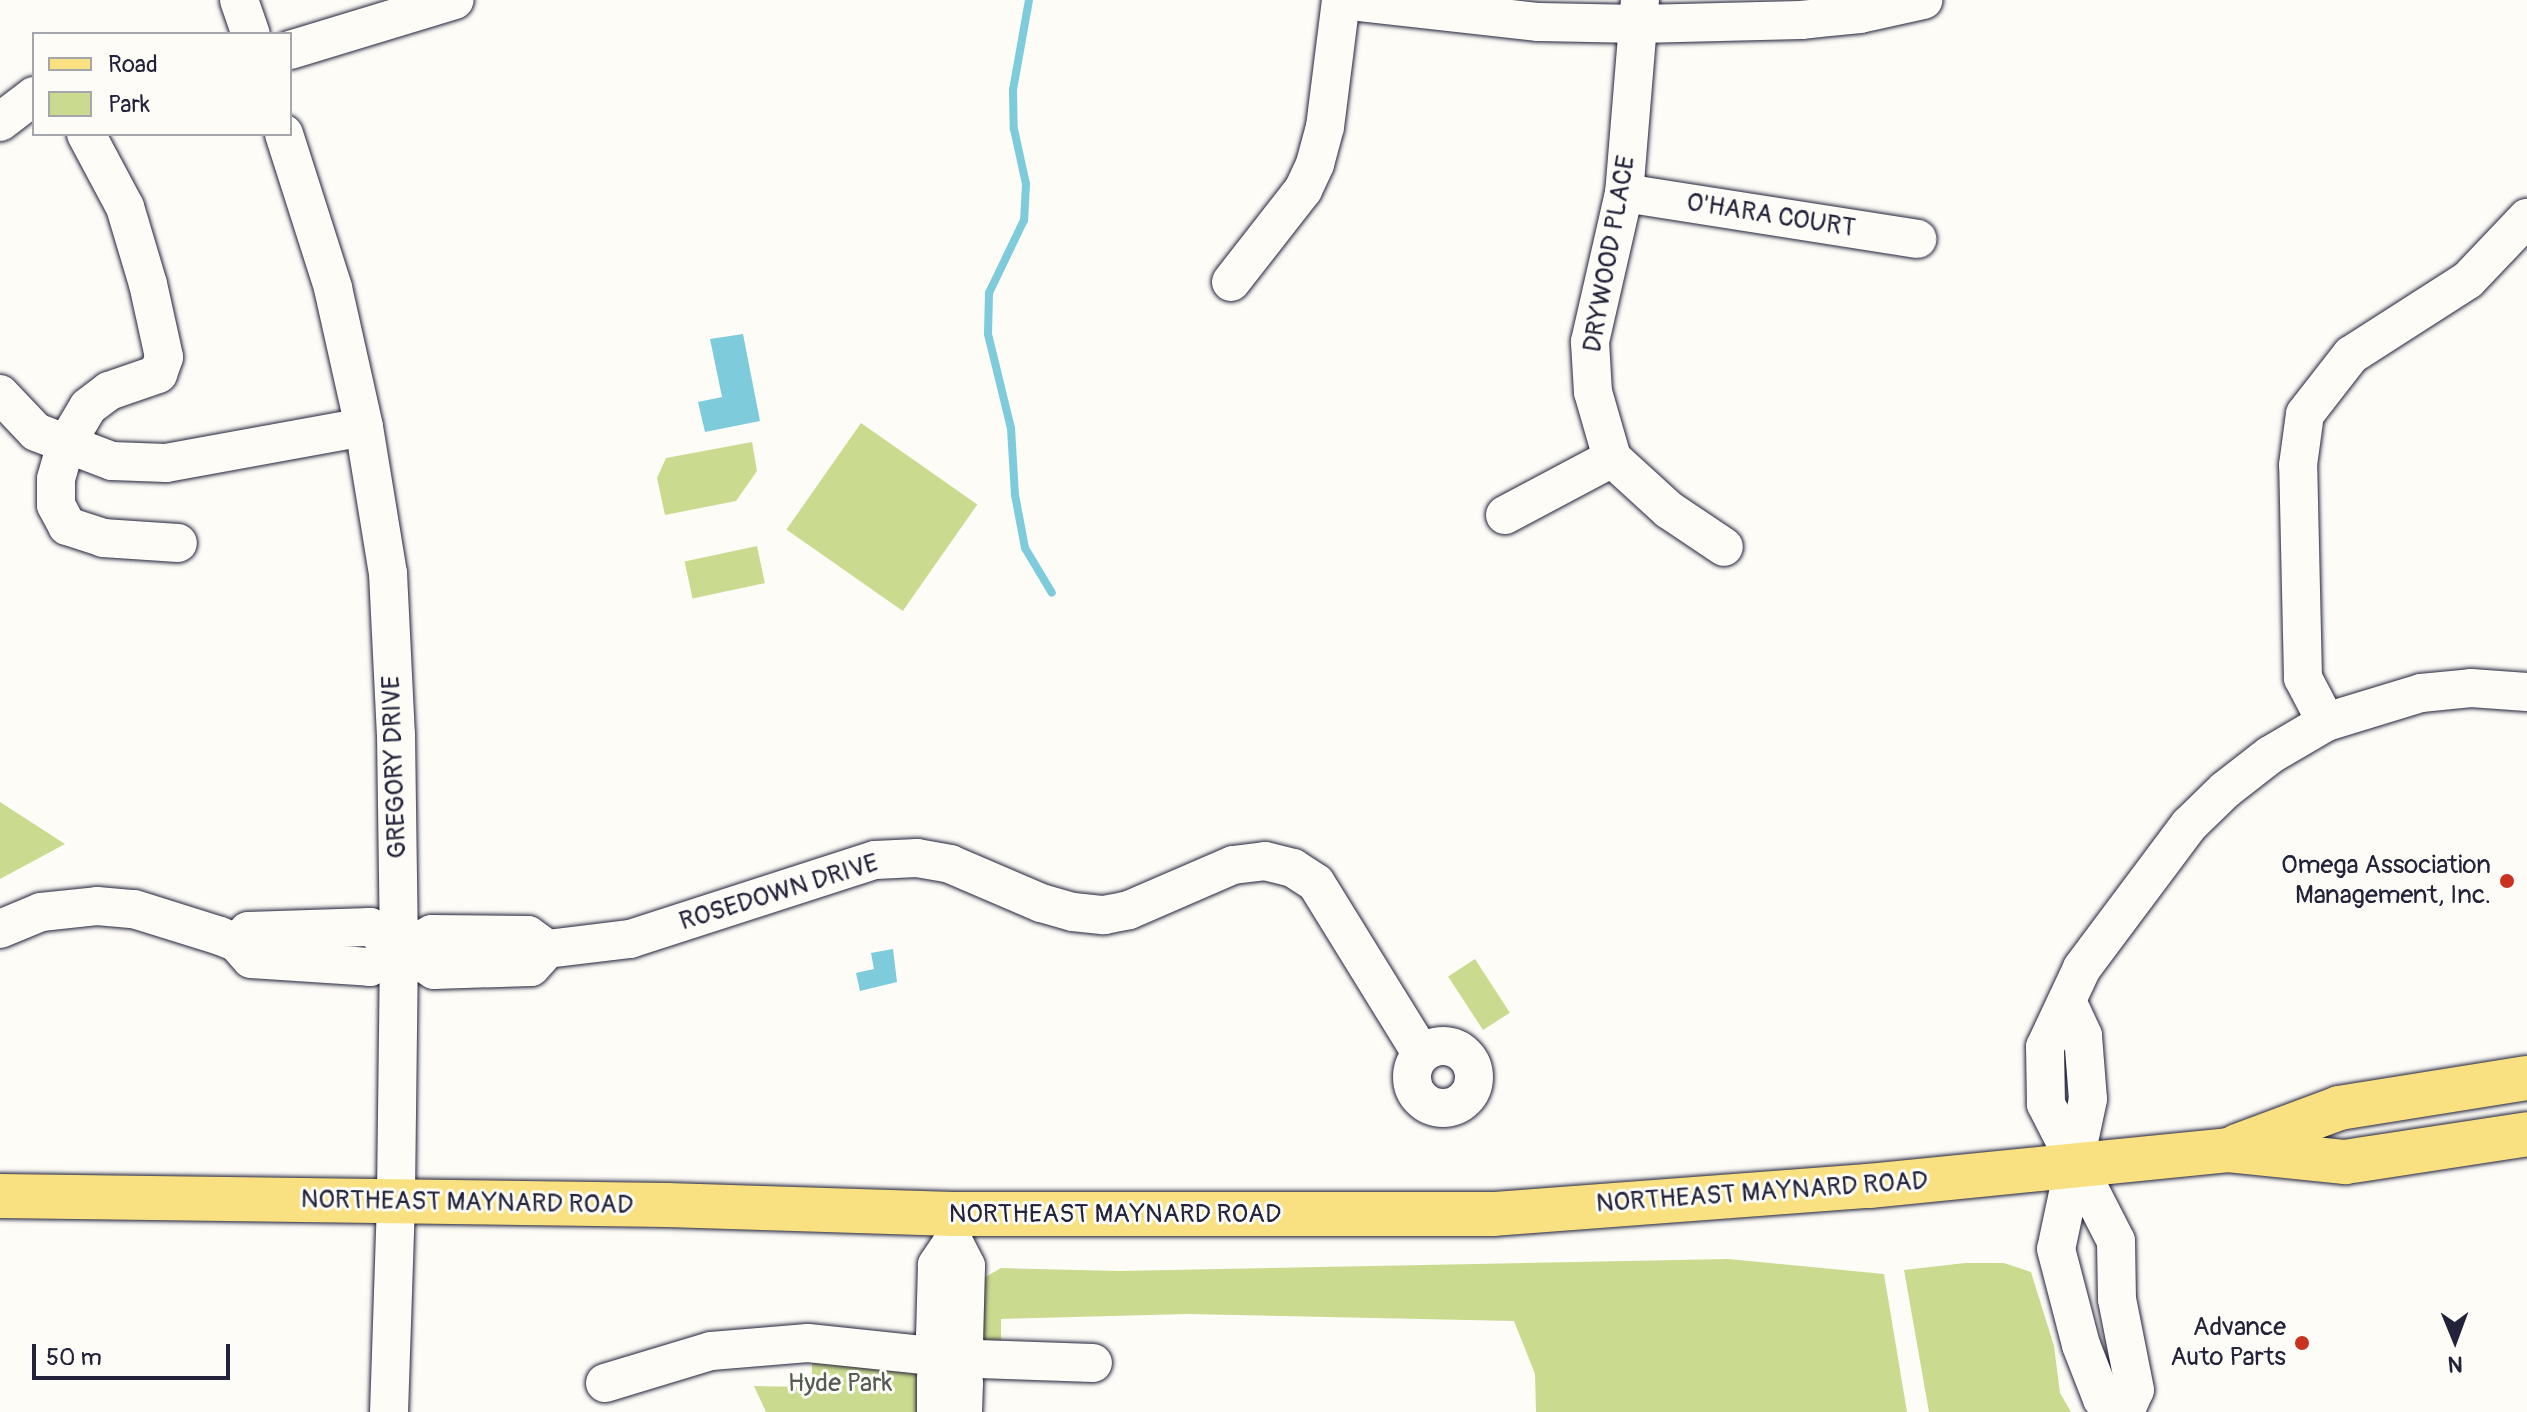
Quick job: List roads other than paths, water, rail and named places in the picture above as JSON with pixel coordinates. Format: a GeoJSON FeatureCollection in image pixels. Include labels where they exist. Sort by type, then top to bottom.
{"type":"FeatureCollection","features":[{"type":"Feature","properties":{"kind":"main road","name":"NORTHEAST MAYNARD ROAD"},"geometry":{"type":"LineString","coordinates":[[2228,1150],[2339,1108],[2527,1078]]}},
{"type":"Feature","properties":{"kind":"main road","name":"NORTHEAST MAYNARD ROAD"},"geometry":{"type":"LineString","coordinates":[[0,1196],[396,1202],[953,1228],[1494,1214],[2076,1167],[2228,1150],[2345,1162],[2527,1134]]}},
{"type":"Feature","properties":{"kind":"street"},"geometry":{"type":"LineString","coordinates":[[239,0],[250,32]]}},
{"type":"Feature","properties":{"kind":"street"},"geometry":{"type":"LineString","coordinates":[[292,49],[455,0]]}},
{"type":"Feature","properties":{"kind":"street"},"geometry":{"type":"LineString","coordinates":[[1231,282],[1303,190],[1315,164],[1325,127],[1341,0],[1525,21],[1640,12],[1801,20],[1860,14],[1923,0]]}},
{"type":"Feature","properties":{"kind":"street","name":"DRYWOOD PLACE"},"geometry":{"type":"LineString","coordinates":[[1612,458],[1593,392],[1590,342],[1624,193],[1640,12]]}},
{"type":"Feature","properties":{"kind":"street"},"geometry":{"type":"LineString","coordinates":[[0,122],[32,98]]}},
{"type":"Feature","properties":{"kind":"street"},"geometry":{"type":"LineString","coordinates":[[87,136],[125,207],[148,284],[164,357],[158,374],[109,391],[88,407],[66,444],[56,479],[56,505],[67,526],[103,538],[141,544],[178,543]]}},
{"type":"Feature","properties":{"kind":"street","name":"GREGORY DRIVE"},"geometry":{"type":"LineString","coordinates":[[285,136],[333,288],[364,427],[388,573],[396,734],[399,949],[396,1202],[389,1412]]}},
{"type":"Feature","properties":{"kind":"street","name":"O'HARA COURT"},"geometry":{"type":"LineString","coordinates":[[1624,193],[1917,239]]}},
{"type":"Feature","properties":{"kind":"street"},"geometry":{"type":"LineString","coordinates":[[2326,722],[2303,678],[2298,572],[2298,465],[2305,414],[2351,355],[2468,280],[2527,218]]}},
{"type":"Feature","properties":{"kind":"street"},"geometry":{"type":"LineString","coordinates":[[0,394],[36,432],[112,461],[166,463],[364,427]]}},
{"type":"Feature","properties":{"kind":"street"},"geometry":{"type":"LineString","coordinates":[[1505,515],[1612,458],[1669,510],[1724,547]]}},
{"type":"Feature","properties":{"kind":"street"},"geometry":{"type":"LineString","coordinates":[[2076,1167],[2056,1249],[2091,1372],[2102,1399],[2123,1412],[2135,1390],[2117,1299],[2116,1241],[2046,1104],[2045,1047],[2082,968],[2189,825],[2225,790],[2270,755],[2326,722],[2421,693],[2485,688],[2527,692]]}},
{"type":"Feature","properties":{"kind":"street","name":"ROSEDOWN DRIVE"},"geometry":{"type":"LineString","coordinates":[[399,949],[434,970],[531,967],[547,949],[630,939],[875,860],[917,858],[950,864],[1041,903],[1073,912],[1104,915],[1129,910],[1233,865],[1265,861],[1293,868],[1316,883],[1421,1053]]}},
{"type":"Feature","properties":{"kind":"street"},"geometry":{"type":"LineString","coordinates":[[0,929],[41,912],[97,906],[134,909],[237,943],[251,959],[370,967],[399,949]]}},
{"type":"Feature","properties":{"kind":"street"},"geometry":{"type":"LineString","coordinates":[[936,1412],[936,1378],[964,1343],[966,1266],[953,1228]]}},
{"type":"Feature","properties":{"kind":"street"},"geometry":{"type":"LineString","coordinates":[[605,1383],[711,1351],[808,1343],[950,1358],[1093,1363]]}},
{"type":"Feature","properties":{"kind":"street"},"geometry":{"type":"LineString","coordinates":[[950,1358],[964,1383],[963,1412]]}},
{"type":"Feature","properties":{"kind":"water"},"geometry":{"type":"Polygon","coordinates":[[[743,334],[760,421],[705,432],[698,402],[722,397],[710,339],[743,334]]]}},
{"type":"Feature","properties":{"kind":"water"},"geometry":{"type":"Polygon","coordinates":[[[893,949],[897,982],[860,991],[856,973],[874,969],[871,953],[893,949]]]}},
{"type":"Feature","properties":{"kind":"waterway"},"geometry":{"type":"LineString","coordinates":[[1029,0],[1013,90],[1014,129],[1026,184],[1024,220],[989,293],[988,334],[1011,428],[1015,495],[1025,548],[1052,593]]}},
{"type":"Feature","properties":{"kind":"place","name":"Omega Association Management, Inc."},"geometry":{"type":"Point","coordinates":[2507,881]}},
{"type":"Feature","properties":{"kind":"place","name":"Advance Auto Parts"},"geometry":{"type":"Point","coordinates":[2302,1343]}},
{"type":"Feature","properties":{"kind":"park label","name":"Hyde Park"},"geometry":{"type":"Point","coordinates":[840,1384]}}]}
